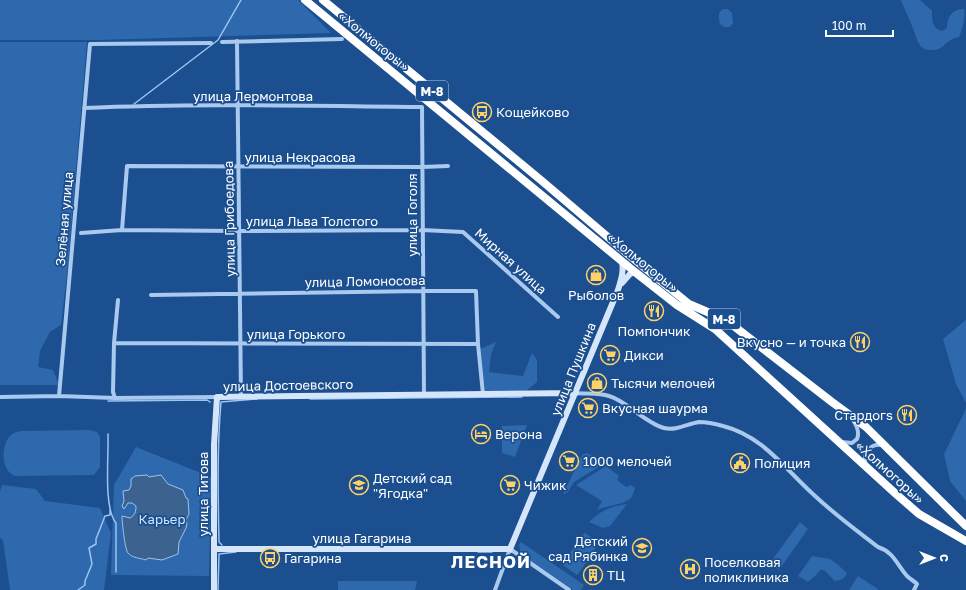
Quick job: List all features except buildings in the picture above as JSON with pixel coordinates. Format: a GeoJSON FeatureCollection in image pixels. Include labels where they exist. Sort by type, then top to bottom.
{"type":"FeatureCollection","features":[{"type":"Feature","properties":{"kind":"highway","name":"«Холмогоры»"},"geometry":{"type":"LineString","coordinates":[[306,0],[635,272],[677,304],[715,329],[919,514],[966,540]]}},
{"type":"Feature","properties":{"kind":"highway","name":"«Холмогоры»"},"geometry":{"type":"LineString","coordinates":[[323,0],[689,304],[726,320],[866,427],[966,526]]}},
{"type":"Feature","properties":{"kind":"street"},"geometry":{"type":"LineString","coordinates":[[222,42],[342,39]]}},
{"type":"Feature","properties":{"kind":"street","name":"улица Грибоедова"},"geometry":{"type":"LineString","coordinates":[[237,42],[241,397]]}},
{"type":"Feature","properties":{"kind":"street","name":"Зелёная улица"},"geometry":{"type":"LineString","coordinates":[[59,396],[90,44],[211,43]]}},
{"type":"Feature","properties":{"kind":"street","name":"улица Лермонтова"},"geometry":{"type":"LineString","coordinates":[[84,108],[237,105],[422,107]]}},
{"type":"Feature","properties":{"kind":"street","name":"улица Гоголя"},"geometry":{"type":"LineString","coordinates":[[422,107],[424,395]]}},
{"type":"Feature","properties":{"kind":"street","name":"улица Некрасова"},"geometry":{"type":"LineString","coordinates":[[122,230],[127,166],[448,166]]}},
{"type":"Feature","properties":{"kind":"street","name":"улица Льва Толстого"},"geometry":{"type":"LineString","coordinates":[[81,234],[122,230],[422,230]]}},
{"type":"Feature","properties":{"kind":"street","name":"Мирная улица"},"geometry":{"type":"LineString","coordinates":[[422,230],[463,232],[558,317]]}},
{"type":"Feature","properties":{"kind":"street"},"geometry":{"type":"LineString","coordinates":[[618,290],[622,277],[622,261]]}},
{"type":"Feature","properties":{"kind":"street"},"geometry":{"type":"LineString","coordinates":[[618,290],[625,279],[630,274],[635,272]]}},
{"type":"Feature","properties":{"kind":"street","name":"улица Пушкина"},"geometry":{"type":"LineString","coordinates":[[495,590],[510,549],[618,290]]}},
{"type":"Feature","properties":{"kind":"street","name":"улица Ломоносова"},"geometry":{"type":"LineString","coordinates":[[151,295],[476,291],[478,344],[483,394]]}},
{"type":"Feature","properties":{"kind":"street"},"geometry":{"type":"LineString","coordinates":[[116,398],[113,392],[114,343],[118,300]]}},
{"type":"Feature","properties":{"kind":"street","name":"улица Горького"},"geometry":{"type":"LineString","coordinates":[[114,343],[478,344]]}},
{"type":"Feature","properties":{"kind":"street"},"geometry":{"type":"LineString","coordinates":[[576,393],[608,396],[664,428],[673,429],[701,422],[723,426],[743,433],[757,441],[776,456],[814,495],[847,523],[878,547],[894,556],[907,575],[917,584],[914,590]]}},
{"type":"Feature","properties":{"kind":"street","name":"улица Достоевского"},"geometry":{"type":"LineString","coordinates":[[0,397],[59,396],[116,398],[576,393]]}},
{"type":"Feature","properties":{"kind":"street","name":"улица Титова"},"geometry":{"type":"LineString","coordinates":[[214,590],[214,445],[217,397]]}},
{"type":"Feature","properties":{"kind":"street"},"geometry":{"type":"LineString","coordinates":[[835,438],[848,444],[857,439],[858,428],[851,416]]}},
{"type":"Feature","properties":{"kind":"street"},"geometry":{"type":"LineString","coordinates":[[870,470],[864,458],[868,449],[876,445],[883,445],[888,448]]}},
{"type":"Feature","properties":{"kind":"street","name":"улица Гагарина"},"geometry":{"type":"LineString","coordinates":[[214,548],[510,549]]}},
{"type":"Feature","properties":{"kind":"street"},"geometry":{"type":"LineString","coordinates":[[510,549],[570,590]]}},
{"type":"Feature","properties":{"kind":"green space"},"geometry":{"type":"Polygon","coordinates":[[[0,0],[298,0],[331,33],[97,40],[0,40],[0,0]]]}},
{"type":"Feature","properties":{"kind":"green space"},"geometry":{"type":"Polygon","coordinates":[[[901,0],[920,0],[932,11],[934,26],[942,31],[947,28],[949,17],[953,12],[964,9],[963,23],[959,37],[950,40],[938,49],[931,50],[922,47],[917,40],[901,0]]]}},
{"type":"Feature","properties":{"kind":"green space"},"geometry":{"type":"Polygon","coordinates":[[[723,9],[728,9],[732,13],[733,23],[730,27],[724,27],[720,24],[719,15],[723,9]]]}},
{"type":"Feature","properties":{"kind":"green space"},"geometry":{"type":"Polygon","coordinates":[[[0,42],[87,42],[67,275],[61,325],[50,332],[40,351],[38,367],[53,370],[59,385],[0,385],[0,42]]]}},
{"type":"Feature","properties":{"kind":"green space"},"geometry":{"type":"Polygon","coordinates":[[[966,320],[966,403],[956,384],[943,339],[966,320]]]}},
{"type":"Feature","properties":{"kind":"green space"},"geometry":{"type":"Polygon","coordinates":[[[496,342],[491,355],[489,372],[523,376],[532,353],[537,360],[537,382],[526,391],[485,391],[480,349],[496,342]]]}},
{"type":"Feature","properties":{"kind":"green space"},"geometry":{"type":"Polygon","coordinates":[[[966,409],[966,501],[950,481],[944,454],[966,409]]]}},
{"type":"Feature","properties":{"kind":"green space"},"geometry":{"type":"Polygon","coordinates":[[[527,425],[515,457],[502,453],[502,426],[527,425]]]}},
{"type":"Feature","properties":{"kind":"green space"},"geometry":{"type":"Polygon","coordinates":[[[90,430],[97,432],[100,437],[100,467],[94,475],[14,476],[8,471],[5,465],[5,446],[9,437],[14,433],[21,431],[90,430]]]}},
{"type":"Feature","properties":{"kind":"green space","name":"Карьер"},"geometry":{"type":"Polygon","coordinates":[[[136,447],[211,477],[209,576],[111,575],[114,485],[136,447]]]}},
{"type":"Feature","properties":{"kind":"green space"},"geometry":{"type":"Polygon","coordinates":[[[587,453],[605,463],[574,482],[567,493],[563,494],[582,455],[587,453]]]}},
{"type":"Feature","properties":{"kind":"green space"},"geometry":{"type":"Polygon","coordinates":[[[606,466],[619,476],[617,480],[626,487],[631,485],[635,488],[632,497],[628,500],[597,510],[602,501],[576,485],[606,466]]]}},
{"type":"Feature","properties":{"kind":"green space"},"geometry":{"type":"Polygon","coordinates":[[[2,485],[36,489],[45,501],[100,508],[111,533],[104,590],[10,590],[3,540],[0,538],[0,492],[2,485]]]}},
{"type":"Feature","properties":{"kind":"green space"},"geometry":{"type":"Polygon","coordinates":[[[627,504],[610,526],[603,528],[589,522],[606,510],[627,504]]]}},
{"type":"Feature","properties":{"kind":"green space"},"geometry":{"type":"Polygon","coordinates":[[[800,522],[808,529],[779,570],[770,563],[800,522]]]}},
{"type":"Feature","properties":{"kind":"green space"},"geometry":{"type":"Polygon","coordinates":[[[585,533],[599,543],[577,575],[563,565],[563,563],[582,535],[585,533]]]}},
{"type":"Feature","properties":{"kind":"green space"},"geometry":{"type":"Polygon","coordinates":[[[521,542],[584,585],[581,590],[573,590],[521,554],[519,545],[521,542]]]}},
{"type":"Feature","properties":{"kind":"green space"},"geometry":{"type":"Polygon","coordinates":[[[812,556],[830,559],[847,573],[845,577],[835,581],[824,570],[820,570],[808,582],[798,576],[812,556]]]}},
{"type":"Feature","properties":{"kind":"green space"},"geometry":{"type":"Polygon","coordinates":[[[858,576],[878,589],[849,590],[858,576]]]}},
{"type":"Feature","properties":{"kind":"green space"},"geometry":{"type":"Polygon","coordinates":[[[338,581],[417,581],[415,590],[338,590],[338,581]]]}},
{"type":"Feature","properties":{"kind":"shaded area"},"geometry":{"type":"Polygon","coordinates":[[[147,475],[149,477],[161,475],[168,484],[183,490],[186,498],[188,499],[189,514],[186,520],[186,528],[179,542],[178,554],[162,560],[148,558],[146,560],[136,558],[128,553],[125,542],[122,516],[132,517],[135,513],[136,506],[132,503],[128,503],[124,509],[122,506],[124,501],[123,491],[129,490],[131,486],[131,479],[135,476],[147,475]]]}},
{"type":"Feature","properties":{"kind":"waterway"},"geometry":{"type":"LineString","coordinates":[[134,104],[218,40],[241,0]]}},
{"type":"Feature","properties":{"kind":"waterway"},"geometry":{"type":"LineString","coordinates":[[310,399],[522,397]]}},
{"type":"Feature","properties":{"kind":"waterway"},"geometry":{"type":"LineString","coordinates":[[222,545],[219,542],[218,489],[221,402],[257,399]]}},
{"type":"Feature","properties":{"kind":"waterway"},"geometry":{"type":"LineString","coordinates":[[108,401],[207,400],[210,402]]}},
{"type":"Feature","properties":{"kind":"waterway"},"geometry":{"type":"LineString","coordinates":[[108,434],[108,493],[109,505],[116,523],[116,572]]}},
{"type":"Feature","properties":{"kind":"waterway"},"geometry":{"type":"LineString","coordinates":[[78,590],[85,585],[85,581],[92,564],[89,548],[96,544],[96,539],[105,516],[110,515],[110,510]]}},
{"type":"Feature","properties":{"kind":"waterway"},"geometry":{"type":"LineString","coordinates":[[218,590],[219,554],[236,552]]}},
{"type":"Feature","properties":{"kind":"waterway"},"geometry":{"type":"LineString","coordinates":[[478,552],[492,552]]}},
{"type":"Feature","properties":{"kind":"place","name":"Кощейково"},"geometry":{"type":"Point","coordinates":[482,112]}},
{"type":"Feature","properties":{"kind":"place","name":"Рыболов"},"geometry":{"type":"Point","coordinates":[596,275]}},
{"type":"Feature","properties":{"kind":"place","name":"Помпончик"},"geometry":{"type":"Point","coordinates":[654,311]}},
{"type":"Feature","properties":{"kind":"place","name":"Вкусно — и точка"},"geometry":{"type":"Point","coordinates":[860,342]}},
{"type":"Feature","properties":{"kind":"place","name":"Дикси"},"geometry":{"type":"Point","coordinates":[610,355]}},
{"type":"Feature","properties":{"kind":"place","name":"Тысячи мелочей"},"geometry":{"type":"Point","coordinates":[597,383]}},
{"type":"Feature","properties":{"kind":"place","name":"Вкусная шаурма"},"geometry":{"type":"Point","coordinates":[588,408]}},
{"type":"Feature","properties":{"kind":"place","name":"Стардогs"},"geometry":{"type":"Point","coordinates":[907,415]}},
{"type":"Feature","properties":{"kind":"place","name":"Верона"},"geometry":{"type":"Point","coordinates":[481,434]}},
{"type":"Feature","properties":{"kind":"place","name":"1000 мелочей"},"geometry":{"type":"Point","coordinates":[569,461]}},
{"type":"Feature","properties":{"kind":"place","name":"Полиция"},"geometry":{"type":"Point","coordinates":[740,463]}},
{"type":"Feature","properties":{"kind":"place","name":"Детский сад \"Ягодка\""},"geometry":{"type":"Point","coordinates":[359,485]}},
{"type":"Feature","properties":{"kind":"place","name":"Чижик"},"geometry":{"type":"Point","coordinates":[510,485]}},
{"type":"Feature","properties":{"kind":"place","name":"Детский сад Рябинка"},"geometry":{"type":"Point","coordinates":[642,548]}},
{"type":"Feature","properties":{"kind":"place","name":"Гагарина"},"geometry":{"type":"Point","coordinates":[270,558]}},
{"type":"Feature","properties":{"kind":"place","name":"Поселковая поликлиника"},"geometry":{"type":"Point","coordinates":[690,569]}},
{"type":"Feature","properties":{"kind":"place","name":"ТЦ"},"geometry":{"type":"Point","coordinates":[593,575]}},
{"type":"Feature","properties":{"kind":"district","name":"ЛЕСНОЙ"},"geometry":{"type":"Point","coordinates":[491,561]}}]}
